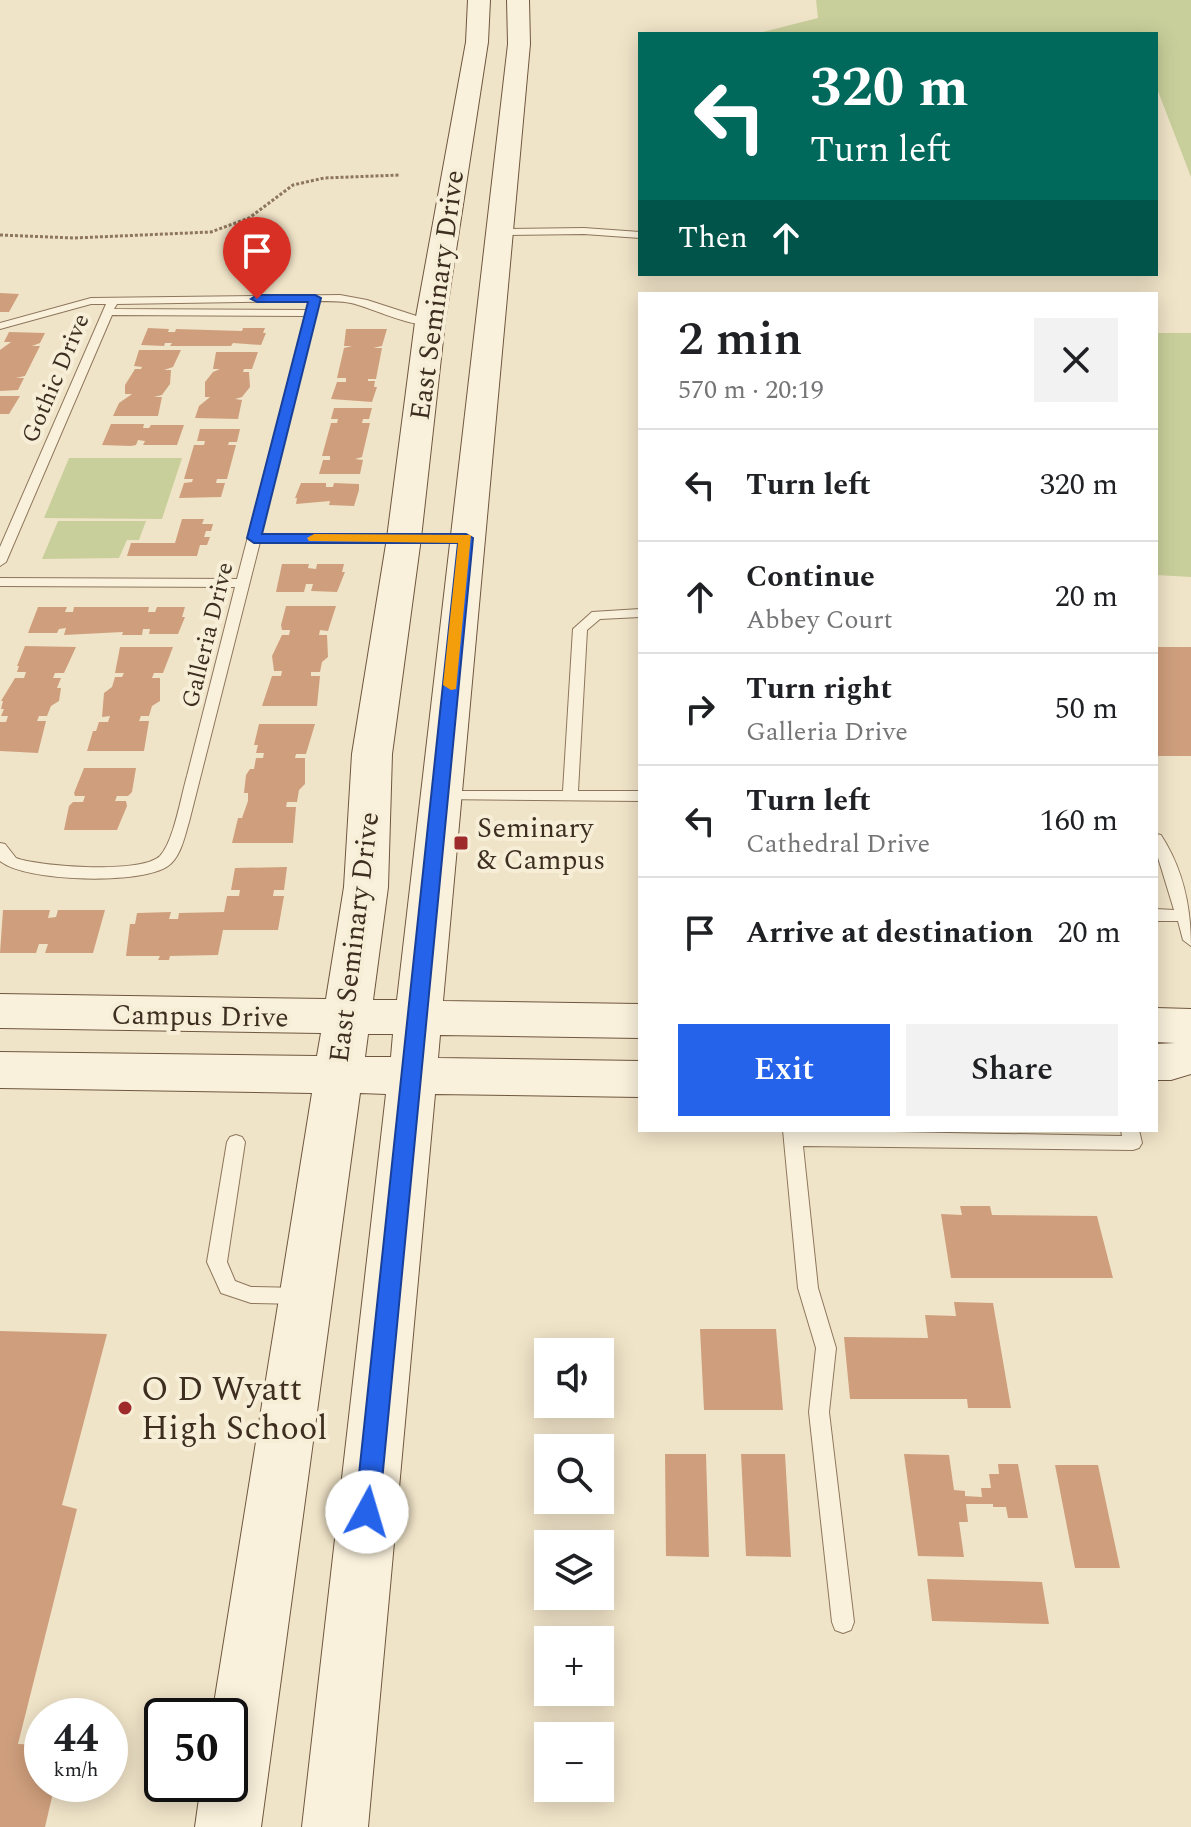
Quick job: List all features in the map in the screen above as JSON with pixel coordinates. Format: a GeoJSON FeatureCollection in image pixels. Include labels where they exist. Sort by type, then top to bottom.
{"type":"FeatureCollection","features":[{"type":"Feature","properties":{"kind":"main road","name":"East Seminary Drive"},"geometry":{"type":"LineString","coordinates":[[228,1827],[366,887],[372,754],[404,538],[430,322],[477,42],[479,0]]}},
{"type":"Feature","properties":{"kind":"main road","name":"East Seminary Drive"},"geometry":{"type":"LineString","coordinates":[[335,1827],[519,44],[518,0]]}},
{"type":"Feature","properties":{"kind":"main road"},"geometry":{"type":"LineString","coordinates":[[404,538],[466,538]]}},
{"type":"Feature","properties":{"kind":"main road","name":"Campus Drive"},"geometry":{"type":"LineString","coordinates":[[0,1011],[638,1021]]}},
{"type":"Feature","properties":{"kind":"main road"},"geometry":{"type":"LineString","coordinates":[[1158,1025],[1191,1026]]}},
{"type":"Feature","properties":{"kind":"main road"},"geometry":{"type":"LineString","coordinates":[[1158,1062],[1191,1056]]}},
{"type":"Feature","properties":{"kind":"main road","name":"Campus Drive"},"geometry":{"type":"LineString","coordinates":[[0,1070],[638,1079]]}},
{"type":"Feature","properties":{"kind":"main road"},"geometry":{"type":"LineString","coordinates":[[1158,1087],[1191,1088]]}},
{"type":"Feature","properties":{"kind":"lane"},"geometry":{"type":"LineString","coordinates":[[498,232],[584,231],[638,235]]}},
{"type":"Feature","properties":{"kind":"lane"},"geometry":{"type":"LineString","coordinates":[[110,306],[315,298],[362,300],[408,320],[430,322]]}},
{"type":"Feature","properties":{"kind":"lane","name":"Galleria Drive"},"geometry":{"type":"LineString","coordinates":[[0,848],[8,861],[20,866],[96,873],[145,870],[162,863],[169,855],[189,796],[315,298]]}},
{"type":"Feature","properties":{"kind":"lane"},"geometry":{"type":"LineString","coordinates":[[0,326],[75,303],[311,313]]}},
{"type":"Feature","properties":{"kind":"lane","name":"Gothic Drive"},"geometry":{"type":"LineString","coordinates":[[0,562],[110,306]]}},
{"type":"Feature","properties":{"kind":"lane"},"geometry":{"type":"LineString","coordinates":[[254,538],[404,538]]}},
{"type":"Feature","properties":{"kind":"lane"},"geometry":{"type":"LineString","coordinates":[[0,582],[242,583]]}},
{"type":"Feature","properties":{"kind":"lane"},"geometry":{"type":"LineString","coordinates":[[570,796],[580,629],[597,615],[638,613]]}},
{"type":"Feature","properties":{"kind":"lane"},"geometry":{"type":"LineString","coordinates":[[439,796],[638,796]]}},
{"type":"Feature","properties":{"kind":"lane"},"geometry":{"type":"LineString","coordinates":[[1158,842],[1167,856],[1191,940]]}},
{"type":"Feature","properties":{"kind":"lane"},"geometry":{"type":"LineString","coordinates":[[1158,915],[1184,916]]}},
{"type":"Feature","properties":{"kind":"lane"},"geometry":{"type":"LineString","coordinates":[[843,1622],[819,1412],[826,1348],[808,1288],[792,1134],[1133,1143],[1130,1132]]}},
{"type":"Feature","properties":{"kind":"lane"},"geometry":{"type":"LineString","coordinates":[[236,1142],[217,1262],[228,1287],[251,1295],[305,1296]]}},
{"type":"Feature","properties":{"kind":"path"},"geometry":{"type":"LineString","coordinates":[[0,235],[60,238],[211,232],[249,218],[293,185],[324,178],[400,175]]}},
{"type":"Feature","properties":{"kind":"green space"},"geometry":{"type":"Polygon","coordinates":[[[816,0],[1191,0],[1191,177],[1158,91],[1158,32],[763,32],[818,18],[816,0]]]}},
{"type":"Feature","properties":{"kind":"green space"},"geometry":{"type":"Polygon","coordinates":[[[1158,333],[1191,333],[1191,577],[1158,575],[1158,333]]]}},
{"type":"Feature","properties":{"kind":"green space"},"geometry":{"type":"Polygon","coordinates":[[[69,458],[182,458],[162,519],[44,518],[69,458]]]}},
{"type":"Feature","properties":{"kind":"green space"},"geometry":{"type":"Polygon","coordinates":[[[58,521],[146,521],[139,540],[127,540],[119,558],[42,559],[58,521]]]}},
{"type":"Feature","properties":{"kind":"building"},"geometry":{"type":"Polygon","coordinates":[[[0,293],[19,294],[9,312],[0,312],[0,293]]]}},
{"type":"Feature","properties":{"kind":"building"},"geometry":{"type":"Polygon","coordinates":[[[148,328],[175,332],[176,329],[242,331],[243,328],[265,328],[263,333],[266,333],[261,345],[141,345],[148,328]]]}},
{"type":"Feature","properties":{"kind":"building"},"geometry":{"type":"Polygon","coordinates":[[[346,329],[387,329],[382,346],[373,348],[382,348],[376,379],[368,379],[375,381],[374,387],[377,387],[372,402],[331,399],[337,382],[346,382],[346,378],[337,378],[344,348],[352,346],[344,346],[346,329]]]}},
{"type":"Feature","properties":{"kind":"building"},"geometry":{"type":"Polygon","coordinates":[[[9,332],[45,333],[40,343],[32,346],[40,346],[25,376],[16,378],[24,378],[18,390],[0,391],[0,350],[11,342],[4,342],[9,332]]]}},
{"type":"Feature","properties":{"kind":"building"},"geometry":{"type":"Polygon","coordinates":[[[139,350],[181,350],[173,367],[164,370],[171,370],[170,384],[162,395],[154,397],[162,397],[158,416],[113,416],[119,403],[132,394],[125,394],[125,385],[135,369],[142,367],[134,366],[139,350]]]}},
{"type":"Feature","properties":{"kind":"building"},"geometry":{"type":"Polygon","coordinates":[[[216,352],[258,352],[252,369],[244,369],[243,372],[249,372],[250,387],[242,397],[235,399],[242,400],[238,419],[195,418],[199,406],[210,397],[205,397],[205,382],[220,369],[213,369],[216,352]]]}},
{"type":"Feature","properties":{"kind":"building"},"geometry":{"type":"Polygon","coordinates":[[[0,396],[20,396],[9,414],[0,414],[0,396]]]}},
{"type":"Feature","properties":{"kind":"building"},"geometry":{"type":"Polygon","coordinates":[[[334,408],[372,408],[369,419],[363,419],[362,423],[370,423],[362,457],[355,459],[363,460],[360,474],[319,474],[323,460],[330,460],[330,456],[322,456],[331,423],[337,423],[338,419],[331,419],[334,408]]]}},
{"type":"Feature","properties":{"kind":"building"},"geometry":{"type":"Polygon","coordinates":[[[111,424],[144,424],[143,428],[151,425],[184,425],[177,445],[143,445],[145,441],[138,440],[136,445],[131,446],[102,445],[111,424]]]}},
{"type":"Feature","properties":{"kind":"building"},"geometry":{"type":"Polygon","coordinates":[[[200,429],[240,429],[237,442],[229,442],[228,445],[236,445],[227,479],[217,479],[216,483],[225,483],[221,497],[179,498],[184,483],[193,479],[184,479],[194,445],[204,445],[205,441],[197,441],[200,429]]]}},
{"type":"Feature","properties":{"kind":"building"},"geometry":{"type":"Polygon","coordinates":[[[301,483],[326,483],[326,487],[333,487],[334,483],[359,484],[359,490],[354,506],[329,505],[330,501],[296,504],[301,483]]]}},
{"type":"Feature","properties":{"kind":"building"},"geometry":{"type":"Polygon","coordinates":[[[182,519],[204,519],[202,524],[213,524],[204,537],[210,537],[207,545],[200,545],[197,556],[127,556],[131,543],[175,543],[182,519]]]}},
{"type":"Feature","properties":{"kind":"building"},"geometry":{"type":"Polygon","coordinates":[[[282,564],[309,564],[308,568],[316,569],[317,564],[344,564],[342,572],[345,572],[337,592],[311,591],[313,584],[306,584],[304,592],[276,592],[282,564]]]}},
{"type":"Feature","properties":{"kind":"building"},"geometry":{"type":"Polygon","coordinates":[[[286,606],[336,606],[328,631],[320,630],[319,635],[327,635],[328,657],[322,662],[320,672],[311,672],[311,676],[320,676],[317,706],[262,706],[272,676],[281,676],[282,671],[274,671],[272,656],[282,635],[289,635],[290,630],[282,630],[281,625],[286,606]]]}},
{"type":"Feature","properties":{"kind":"building"},"geometry":{"type":"Polygon","coordinates":[[[38,607],[67,607],[65,612],[73,612],[74,607],[149,607],[148,612],[155,612],[157,607],[185,607],[182,617],[185,617],[178,634],[149,634],[150,629],[143,629],[142,635],[122,635],[123,632],[64,635],[66,628],[59,629],[57,633],[28,633],[38,607]]]}},
{"type":"Feature","properties":{"kind":"building"},"geometry":{"type":"Polygon","coordinates":[[[25,646],[76,647],[64,673],[55,673],[53,678],[61,678],[57,688],[61,688],[59,701],[51,706],[47,716],[39,716],[37,721],[46,721],[38,753],[0,751],[0,722],[6,722],[8,716],[1,716],[4,709],[1,709],[1,701],[15,678],[24,678],[26,672],[17,672],[17,666],[25,646]]]}},
{"type":"Feature","properties":{"kind":"building"},"geometry":{"type":"Polygon","coordinates":[[[120,647],[173,647],[163,673],[154,673],[152,678],[160,678],[160,701],[152,706],[149,716],[141,716],[139,721],[149,721],[144,751],[87,751],[93,731],[96,731],[99,722],[108,722],[110,716],[102,717],[104,693],[112,687],[115,677],[122,677],[124,673],[115,673],[120,647]]]}},
{"type":"Feature","properties":{"kind":"building"},"geometry":{"type":"Polygon","coordinates":[[[1158,647],[1191,647],[1191,756],[1158,756],[1158,647]]]}},
{"type":"Feature","properties":{"kind":"building"},"geometry":{"type":"Polygon","coordinates":[[[259,724],[315,724],[306,754],[296,754],[295,758],[305,758],[305,784],[299,790],[297,802],[287,802],[286,807],[296,807],[293,843],[232,843],[238,818],[242,818],[248,801],[248,793],[244,793],[246,775],[254,769],[256,758],[263,758],[264,753],[256,753],[258,745],[254,745],[259,724]]]}},
{"type":"Feature","properties":{"kind":"building"},"geometry":{"type":"Polygon","coordinates":[[[84,768],[136,768],[132,792],[128,796],[117,796],[115,801],[126,801],[127,806],[117,830],[64,830],[69,806],[73,802],[83,802],[85,796],[75,796],[74,793],[84,768]]]}},
{"type":"Feature","properties":{"kind":"building"},"geometry":{"type":"Polygon","coordinates":[[[287,867],[284,890],[274,890],[273,896],[284,896],[278,930],[223,930],[218,955],[170,956],[169,960],[158,960],[160,956],[126,956],[130,924],[135,924],[137,913],[171,912],[169,919],[178,919],[179,913],[224,912],[227,896],[239,896],[240,890],[231,890],[235,868],[287,867]]]}},
{"type":"Feature","properties":{"kind":"building"},"geometry":{"type":"Polygon","coordinates":[[[3,910],[50,910],[48,918],[56,917],[58,910],[105,910],[93,953],[45,953],[48,944],[39,944],[36,953],[0,953],[3,910]]]}},
{"type":"Feature","properties":{"kind":"building"},"geometry":{"type":"Polygon","coordinates":[[[960,1206],[990,1206],[992,1215],[1097,1216],[1113,1278],[951,1278],[941,1214],[962,1215],[960,1206]]]}},
{"type":"Feature","properties":{"kind":"building"},"geometry":{"type":"Polygon","coordinates":[[[954,1302],[993,1303],[1011,1408],[968,1408],[967,1399],[850,1399],[844,1337],[928,1338],[925,1315],[956,1316],[954,1302]]]}},
{"type":"Feature","properties":{"kind":"building"},"geometry":{"type":"Polygon","coordinates":[[[700,1329],[776,1329],[783,1410],[704,1410],[700,1329]]]}},
{"type":"Feature","properties":{"kind":"building"},"geometry":{"type":"Polygon","coordinates":[[[0,1331],[107,1334],[62,1505],[77,1509],[30,1698],[24,1698],[24,1720],[18,1744],[24,1744],[24,1802],[51,1802],[45,1827],[0,1827],[0,1331]]]}},
{"type":"Feature","properties":{"kind":"building"},"geometry":{"type":"Polygon","coordinates":[[[665,1454],[706,1454],[709,1557],[666,1556],[665,1454]]]}},
{"type":"Feature","properties":{"kind":"building"},"geometry":{"type":"Polygon","coordinates":[[[741,1454],[785,1454],[791,1557],[746,1556],[741,1454]]]}},
{"type":"Feature","properties":{"kind":"building"},"geometry":{"type":"Polygon","coordinates":[[[904,1454],[949,1455],[954,1490],[965,1491],[965,1496],[982,1497],[981,1488],[991,1488],[989,1474],[999,1474],[998,1464],[1018,1464],[1028,1518],[1008,1518],[1006,1507],[993,1507],[993,1504],[966,1504],[968,1522],[959,1522],[964,1557],[918,1556],[904,1454]]]}},
{"type":"Feature","properties":{"kind":"building"},"geometry":{"type":"Polygon","coordinates":[[[1055,1465],[1098,1465],[1120,1568],[1075,1568],[1055,1465]]]}},
{"type":"Feature","properties":{"kind":"building"},"geometry":{"type":"Polygon","coordinates":[[[927,1579],[1042,1582],[1049,1624],[932,1621],[927,1579]]]}},
{"type":"Feature","properties":{"kind":"slow traffic"},"geometry":{"type":"LineString","coordinates":[[314,538],[466,538],[451,685]]}},
{"type":"Feature","properties":{"kind":"place","name":"Seminary & Campus"},"geometry":{"type":"Point","coordinates":[461,843]}},
{"type":"Feature","properties":{"kind":"place","name":"O D Wyatt High School"},"geometry":{"type":"Point","coordinates":[125,1408]}},
{"type":"Feature","properties":{"kind":"route"},"geometry":{"type":"LineString","coordinates":[[257,299],[315,298],[254,538],[466,538],[367,1512]]}}]}
